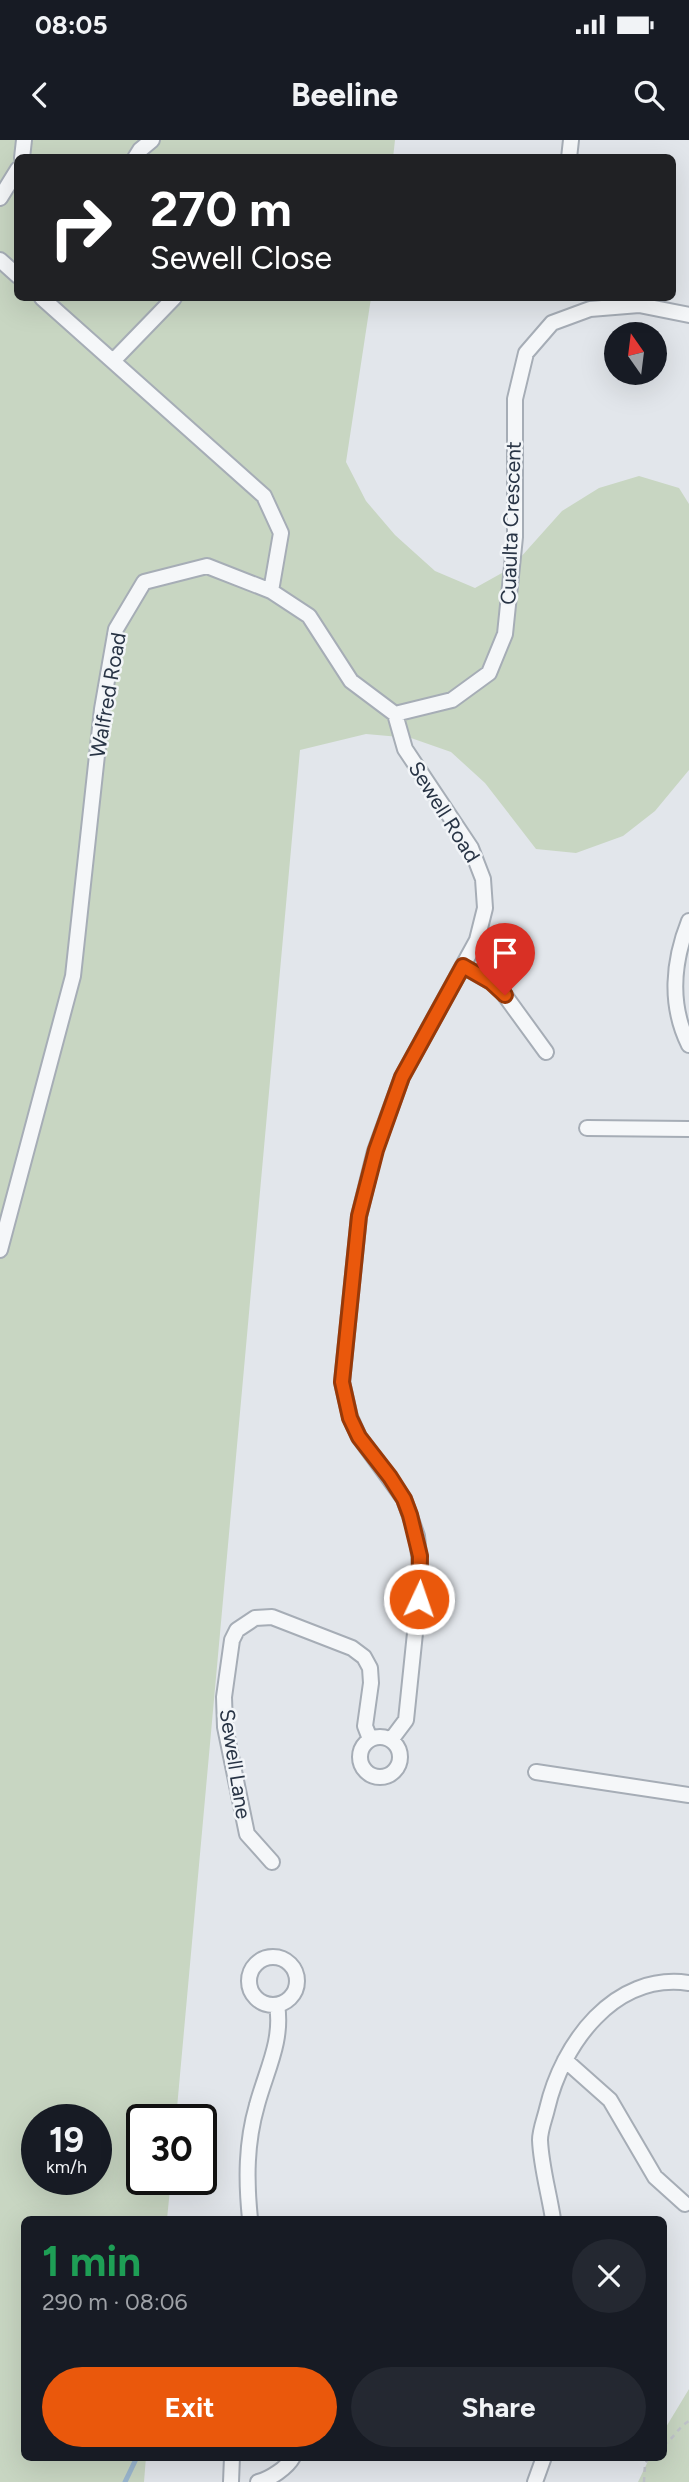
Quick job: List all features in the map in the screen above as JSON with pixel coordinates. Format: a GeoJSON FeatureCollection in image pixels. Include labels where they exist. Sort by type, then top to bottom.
{"type":"FeatureCollection","features":[{"type":"Feature","properties":{"kind":"street"},"geometry":{"type":"LineString","coordinates":[[138,154],[152,140]]}},
{"type":"Feature","properties":{"kind":"street"},"geometry":{"type":"LineString","coordinates":[[0,198],[14,175]]}},
{"type":"Feature","properties":{"kind":"street"},"geometry":{"type":"LineString","coordinates":[[0,260],[14,272]]}},
{"type":"Feature","properties":{"kind":"street"},"geometry":{"type":"LineString","coordinates":[[45,301],[264,496],[281,533],[271,591],[309,616],[351,681],[395,714]]}},
{"type":"Feature","properties":{"kind":"street"},"geometry":{"type":"LineString","coordinates":[[113,361],[171,301]]}},
{"type":"Feature","properties":{"kind":"street","name":"Cuaulta Crescent"},"geometry":{"type":"LineString","coordinates":[[395,714],[452,700],[489,673],[505,634],[515,537],[515,399],[526,353],[552,323],[589,303],[639,306],[689,315]]}},
{"type":"Feature","properties":{"kind":"street","name":"Walfred Road"},"geometry":{"type":"LineString","coordinates":[[0,1250],[73,976],[102,709],[116,629],[144,582],[207,566],[271,591]]}},
{"type":"Feature","properties":{"kind":"street","name":"Sewell Road"},"geometry":{"type":"LineString","coordinates":[[391,1740],[406,1720],[421,1575],[420,1556],[417,1536],[404,1499],[359,1437],[350,1418],[342,1382],[359,1216],[376,1150],[402,1077],[477,940],[485,908],[483,879],[471,848],[405,749],[395,714]]}},
{"type":"Feature","properties":{"kind":"street"},"geometry":{"type":"LineString","coordinates":[[689,920],[681,940],[674,988],[682,1032],[689,1045]]}},
{"type":"Feature","properties":{"kind":"street"},"geometry":{"type":"LineString","coordinates":[[463,966],[498,986],[546,1052]]}},
{"type":"Feature","properties":{"kind":"street"},"geometry":{"type":"LineString","coordinates":[[587,1128],[689,1129]]}},
{"type":"Feature","properties":{"kind":"street","name":"Sewell Lane"},"geometry":{"type":"LineString","coordinates":[[272,1862],[247,1834],[225,1727],[224,1697],[232,1640],[237,1630],[255,1618],[272,1617],[352,1648],[364,1657],[370,1668],[371,1683],[365,1726],[370,1739]]}},
{"type":"Feature","properties":{"kind":"street"},"geometry":{"type":"LineString","coordinates":[[384,1737],[391,1740],[400,1752],[398,1766],[387,1776],[372,1776],[362,1765],[361,1751],[370,1739],[384,1737]]}},
{"type":"Feature","properties":{"kind":"street"},"geometry":{"type":"LineString","coordinates":[[536,1772],[689,1795]]}},
{"type":"Feature","properties":{"kind":"street"},"geometry":{"type":"LineString","coordinates":[[553,2216],[540,2138],[551,2094],[565,2060],[592,2020],[623,1996],[642,1987],[663,1982],[689,1983]]}},
{"type":"Feature","properties":{"kind":"street"},"geometry":{"type":"LineString","coordinates":[[250,2216],[247,2156],[256,2106],[277,2041],[280,2022],[277,2005]]}},
{"type":"Feature","properties":{"kind":"street"},"geometry":{"type":"LineString","coordinates":[[565,2060],[610,2100],[655,2176],[685,2204]]}},
{"type":"Feature","properties":{"kind":"street"},"geometry":{"type":"LineString","coordinates":[[232,2461],[232,2482]]}},
{"type":"Feature","properties":{"kind":"street"},"geometry":{"type":"LineString","coordinates":[[258,2482],[265,2480],[289,2461]]}},
{"type":"Feature","properties":{"kind":"street"},"geometry":{"type":"LineString","coordinates":[[535,2482],[543,2461]]}},
{"type":"Feature","properties":{"kind":"path"},"geometry":{"type":"LineString","coordinates":[[667,2443],[679,2427],[689,2421]]}},
{"type":"Feature","properties":{"kind":"path"},"geometry":{"type":"LineString","coordinates":[[644,2482],[646,2461]]}},
{"type":"Feature","properties":{"kind":"green space"},"geometry":{"type":"Polygon","coordinates":[[[0,140],[395,140],[393,154],[14,154],[14,301],[371,301],[346,462],[366,501],[395,535],[435,571],[475,588],[511,568],[562,511],[599,488],[639,476],[679,488],[689,504],[689,770],[655,811],[623,836],[576,853],[536,849],[485,783],[451,752],[411,738],[366,734],[300,750],[177,2104],[126,2104],[126,2195],[169,2195],[167,2216],[21,2216],[21,2461],[146,2461],[144,2482],[0,2482],[0,140]]]}},
{"type":"Feature","properties":{"kind":"green space"},"geometry":{"type":"Polygon","coordinates":[[[689,2389],[689,2482],[638,2482],[648,2461],[667,2461],[667,2425],[689,2389]]]}},
{"type":"Feature","properties":{"kind":"waterway"},"geometry":{"type":"LineString","coordinates":[[125,2482],[135,2461]]}},
{"type":"Feature","properties":{"kind":"route"},"geometry":{"type":"LineString","coordinates":[[419,1599],[420,1556],[410,1515],[404,1499],[390,1477],[359,1437],[350,1418],[342,1382],[359,1216],[376,1150],[402,1077],[463,966],[498,986],[505,995]]}}]}
